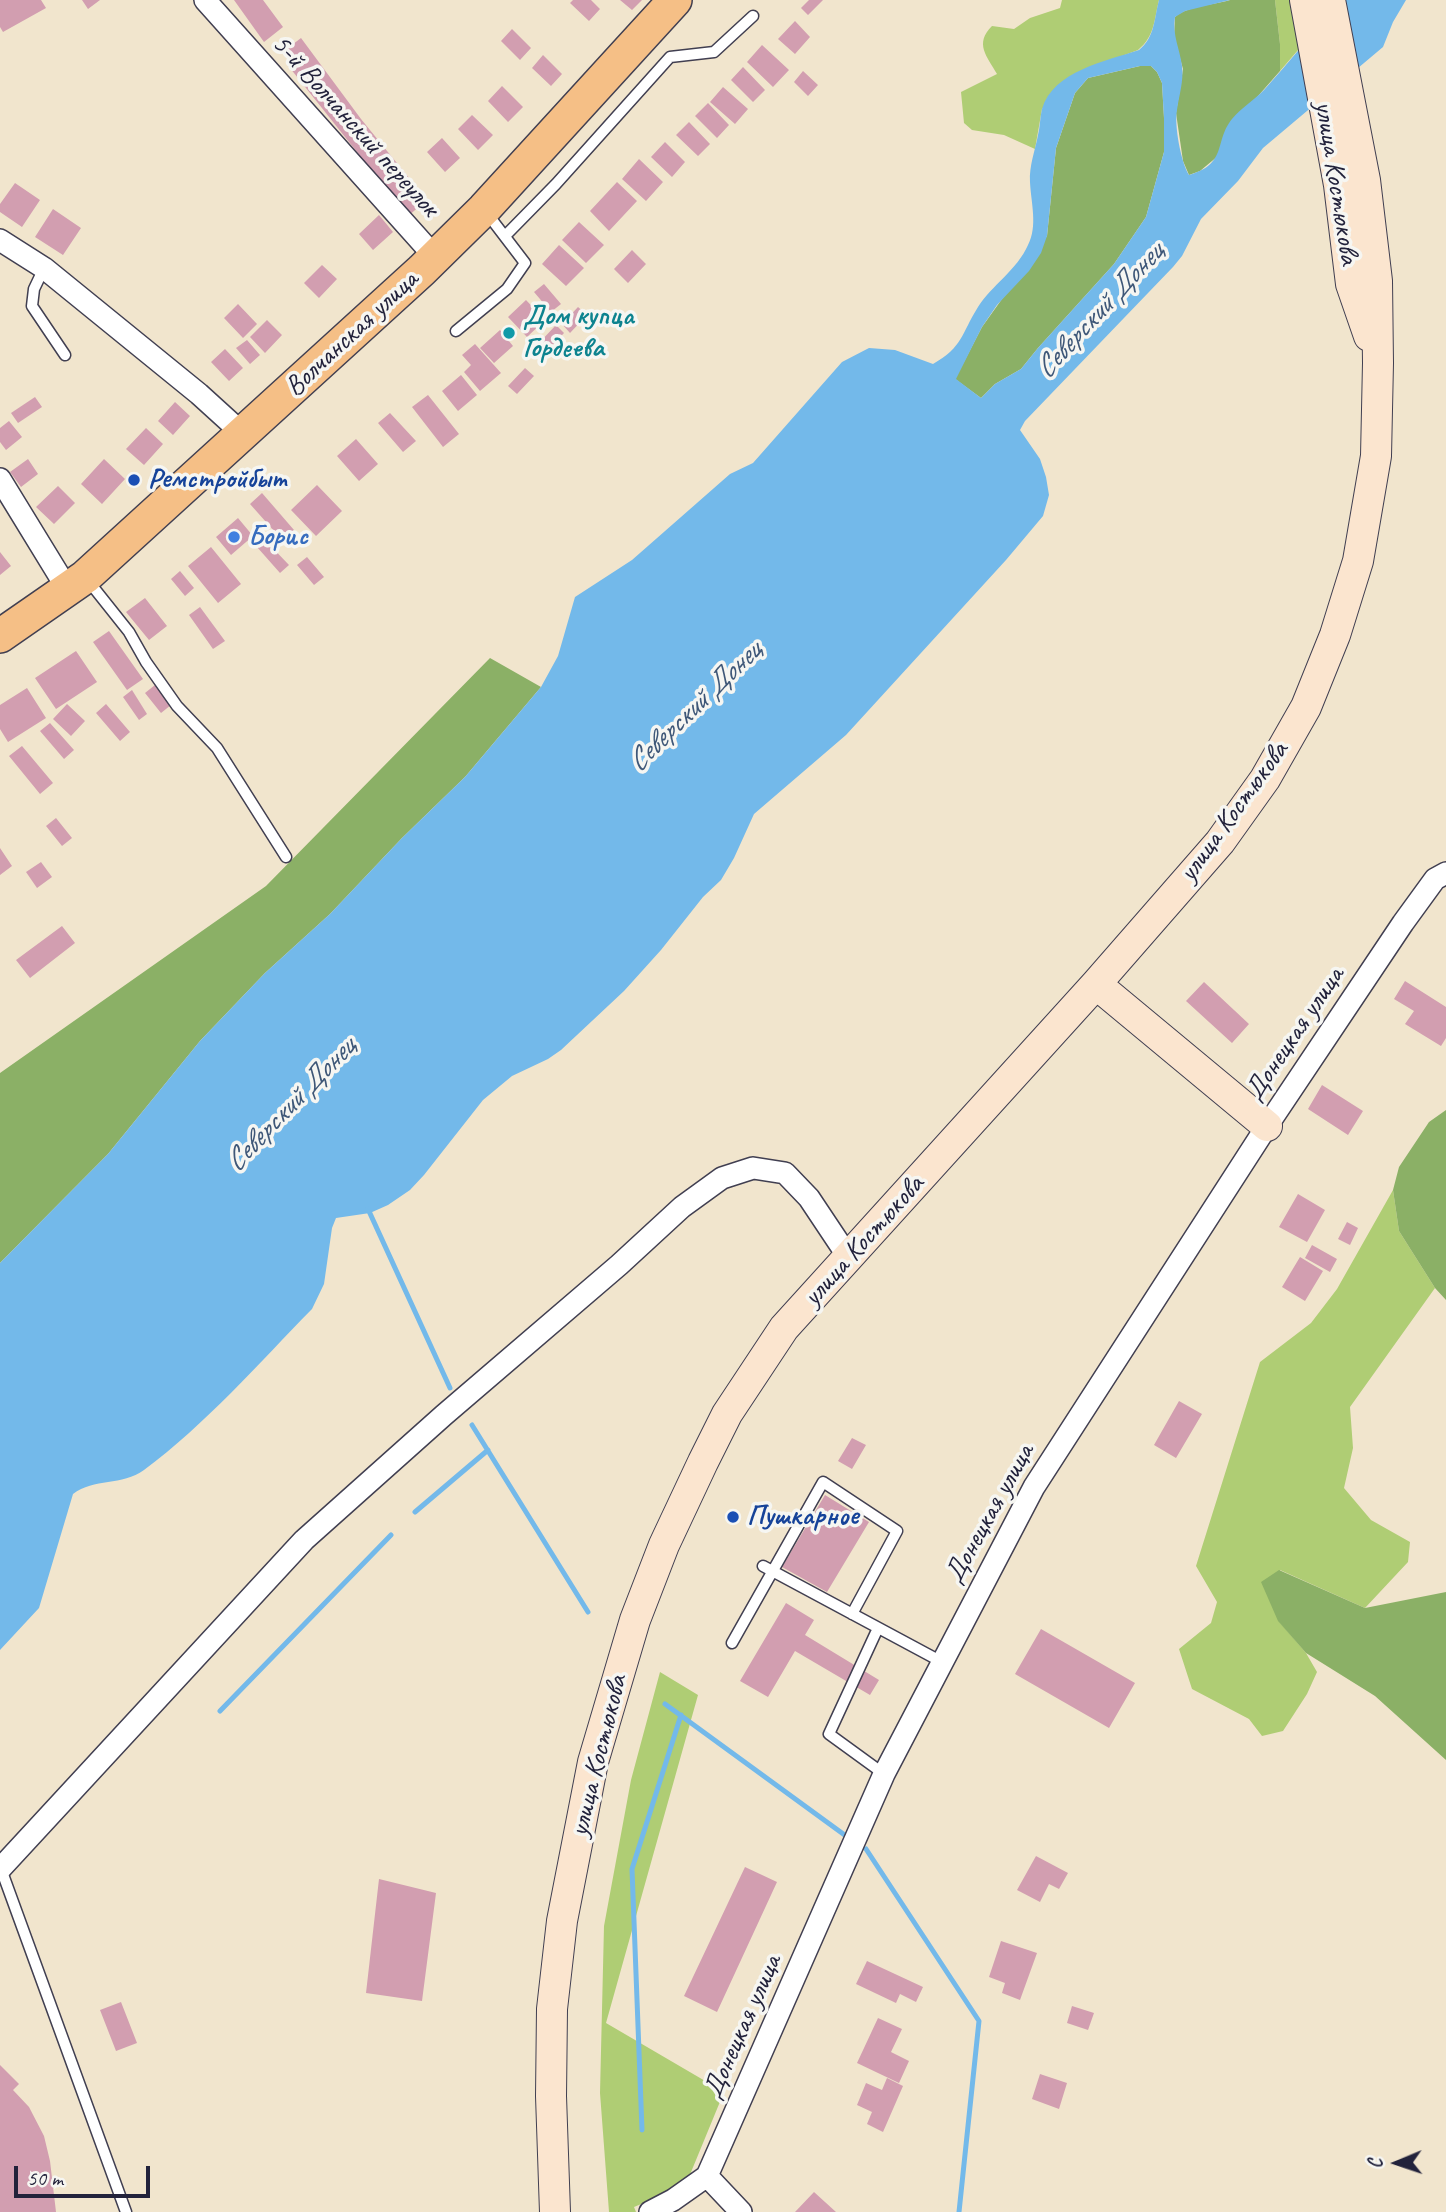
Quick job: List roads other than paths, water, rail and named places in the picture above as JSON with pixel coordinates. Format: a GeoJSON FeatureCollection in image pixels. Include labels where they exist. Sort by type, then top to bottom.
{"type":"FeatureCollection","features":[{"type":"Feature","properties":{"kind":"main road","name":"Волчанская улица"},"geometry":{"type":"LineString","coordinates":[[0,636],[77,584],[435,257],[484,209],[675,0]]}},
{"type":"Feature","properties":{"kind":"main road","name":"улица Костюкова"},"geometry":{"type":"LineString","coordinates":[[1305,0],[1352,183]]}},
{"type":"Feature","properties":{"kind":"main road","name":"улица Костюкова"},"geometry":{"type":"LineString","coordinates":[[555,2212],[551,2096],[552,2009],[565,1908],[593,1762],[635,1620],[664,1545],[727,1414],[784,1328],[1096,984],[1220,842],[1265,779],[1306,707],[1335,635],[1357,561],[1376,456],[1378,363],[1352,284],[1352,183],[1330,0]]}},
{"type":"Feature","properties":{"kind":"main road"},"geometry":{"type":"LineString","coordinates":[[1096,984],[1267,1126]]}},
{"type":"Feature","properties":{"kind":"street","name":"5-й Волчанский переулок"},"geometry":{"type":"LineString","coordinates":[[205,0],[435,257]]}},
{"type":"Feature","properties":{"kind":"street"},"geometry":{"type":"LineString","coordinates":[[0,240],[44,268],[199,394],[243,434]]}},
{"type":"Feature","properties":{"kind":"street"},"geometry":{"type":"LineString","coordinates":[[0,479],[77,584]]}},
{"type":"Feature","properties":{"kind":"street","name":"Донецкая улица"},"geometry":{"type":"LineString","coordinates":[[707,2176],[884,1774],[1034,1487],[1267,1126],[1403,923],[1435,879],[1446,873]]}},
{"type":"Feature","properties":{"kind":"street"},"geometry":{"type":"LineString","coordinates":[[0,1869],[304,1540],[682,1207],[722,1178],[753,1168],[785,1173],[808,1198],[849,1258]]}},
{"type":"Feature","properties":{"kind":"street"},"geometry":{"type":"LineString","coordinates":[[650,2212],[673,2200],[707,2176],[741,2212]]}},
{"type":"Feature","properties":{"kind":"lane"},"geometry":{"type":"LineString","coordinates":[[505,236],[556,184],[670,57],[714,52],[753,16]]}},
{"type":"Feature","properties":{"kind":"lane"},"geometry":{"type":"LineString","coordinates":[[456,331],[507,289],[525,263],[484,209]]}},
{"type":"Feature","properties":{"kind":"lane"},"geometry":{"type":"LineString","coordinates":[[44,268],[34,289],[32,306],[65,355]]}},
{"type":"Feature","properties":{"kind":"lane"},"geometry":{"type":"LineString","coordinates":[[77,584],[130,632],[146,662],[177,706],[217,748],[286,857]]}},
{"type":"Feature","properties":{"kind":"lane"},"geometry":{"type":"LineString","coordinates":[[732,1643],[768,1568],[823,1482],[897,1531],[852,1614]]}},
{"type":"Feature","properties":{"kind":"lane"},"geometry":{"type":"LineString","coordinates":[[768,1568],[942,1662]]}},
{"type":"Feature","properties":{"kind":"lane"},"geometry":{"type":"LineString","coordinates":[[878,1628],[829,1734],[884,1774]]}},
{"type":"Feature","properties":{"kind":"lane"},"geometry":{"type":"LineString","coordinates":[[0,1869],[127,2212]]}},
{"type":"Feature","properties":{"kind":"water","name":"Северский Донец"},"geometry":{"type":"Polygon","coordinates":[[[1159,0],[1230,0],[1185,11],[1175,17],[1175,36],[1182,72],[1176,125],[1181,153],[1189,175],[1210,165],[1232,119],[1264,90],[1341,0],[1406,0],[1383,47],[1263,148],[1238,181],[1201,219],[1182,256],[1173,267],[1025,421],[1020,430],[1040,459],[1049,495],[1043,516],[1006,560],[846,735],[754,814],[721,880],[703,897],[624,991],[561,1050],[512,1076],[483,1100],[410,1190],[370,1213],[336,1218],[332,1228],[324,1284],[312,1309],[231,1393],[189,1433],[144,1470],[127,1478],[81,1489],[73,1494],[39,1608],[0,1650],[0,1263],[108,1154],[200,1041],[265,973],[330,914],[465,777],[541,687],[558,656],[575,597],[632,560],[730,474],[753,463],[842,362],[869,348],[895,350],[933,364],[956,346],[978,307],[1018,262],[1031,238],[1033,222],[1030,170],[1042,109],[1048,96],[1057,85],[1082,69],[1139,50],[1151,33],[1159,0]],[[1151,66],[1088,78],[1075,93],[1056,148],[1047,236],[1041,253],[982,327],[956,379],[981,398],[995,384],[1021,369],[1114,264],[1146,217],[1164,152],[1162,83],[1151,66]]]}},
{"type":"Feature","properties":{"kind":"waterway"},"geometry":{"type":"LineString","coordinates":[[368,1209],[450,1388]]}},
{"type":"Feature","properties":{"kind":"waterway"},"geometry":{"type":"LineString","coordinates":[[472,1425],[588,1612]]}},
{"type":"Feature","properties":{"kind":"waterway"},"geometry":{"type":"LineString","coordinates":[[415,1512],[488,1450]]}},
{"type":"Feature","properties":{"kind":"waterway"},"geometry":{"type":"LineString","coordinates":[[220,1711],[391,1535]]}},
{"type":"Feature","properties":{"kind":"waterway"},"geometry":{"type":"LineString","coordinates":[[665,1704],[846,1836]]}},
{"type":"Feature","properties":{"kind":"waterway"},"geometry":{"type":"LineString","coordinates":[[642,2130],[632,1869],[681,1715]]}},
{"type":"Feature","properties":{"kind":"waterway"},"geometry":{"type":"LineString","coordinates":[[866,1849],[979,2021],[959,2212]]}},
{"type":"Feature","properties":{"kind":"place","name":"Дом купца Гордеева"},"geometry":{"type":"Point","coordinates":[509,333]}},
{"type":"Feature","properties":{"kind":"place","name":"Ремстройбыт"},"geometry":{"type":"Point","coordinates":[134,480]}},
{"type":"Feature","properties":{"kind":"place","name":"Борис"},"geometry":{"type":"Point","coordinates":[234,537]}},
{"type":"Feature","properties":{"kind":"place","name":"Пушкарное"},"geometry":{"type":"Point","coordinates":[733,1517]}}]}
